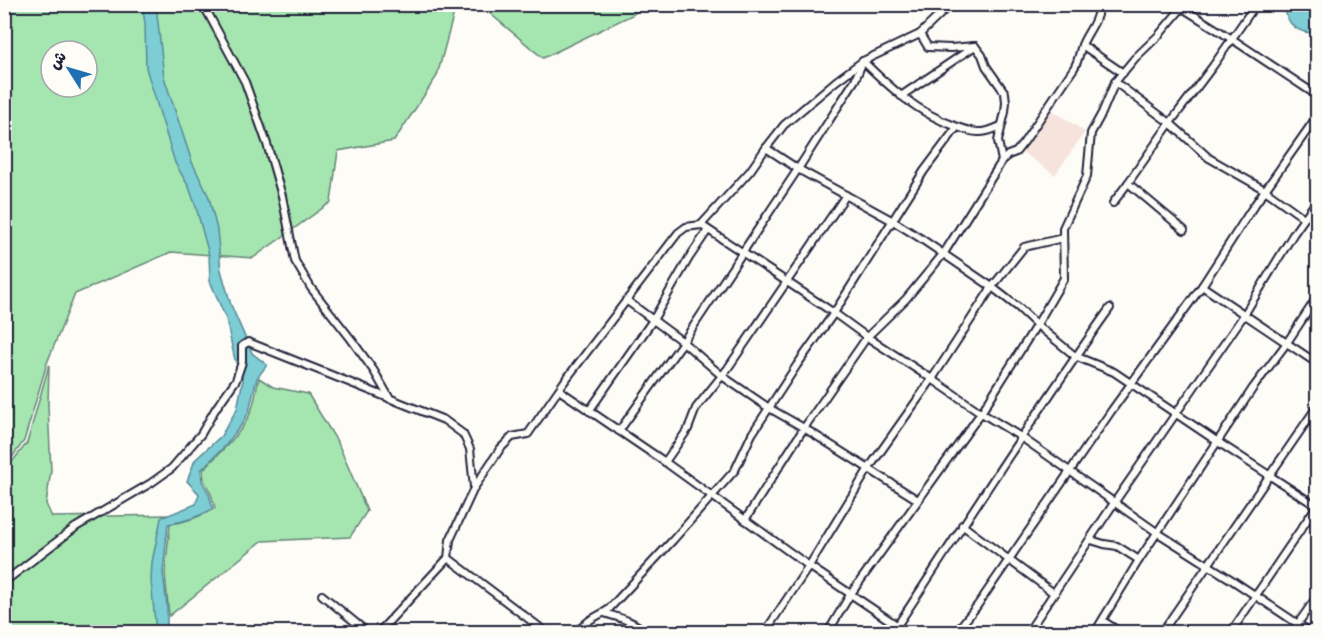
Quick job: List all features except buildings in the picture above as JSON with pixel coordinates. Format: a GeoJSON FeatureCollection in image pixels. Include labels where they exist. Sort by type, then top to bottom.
{"type":"FeatureCollection","features":[{"type":"Feature","properties":{"kind":"street"},"geometry":{"type":"LineString","coordinates":[[203,4],[245,82],[282,196],[295,261],[311,288],[374,371],[390,399]]}},
{"type":"Feature","properties":{"kind":"street"},"geometry":{"type":"LineString","coordinates":[[379,633],[448,558],[450,540],[474,488],[500,449],[512,437],[528,434],[678,233],[686,227],[700,225],[750,171],[784,125],[836,81],[863,61],[920,34],[951,4]]}},
{"type":"Feature","properties":{"kind":"street"},"geometry":{"type":"LineString","coordinates":[[745,520],[804,428],[867,337],[906,299],[944,253],[1002,161],[1008,155],[1016,152],[1024,142],[1074,68],[1082,45],[1097,18],[1098,9],[1095,4]]}},
{"type":"Feature","properties":{"kind":"street"},"geometry":{"type":"LineString","coordinates":[[1113,203],[1256,4]]}},
{"type":"Feature","properties":{"kind":"street"},"geometry":{"type":"LineString","coordinates":[[828,633],[850,595],[981,413],[1064,278],[1063,228],[1088,176],[1090,133],[1102,113],[1115,82],[1181,6],[1317,96]]}},
{"type":"Feature","properties":{"kind":"street"},"geometry":{"type":"LineString","coordinates":[[920,34],[928,47],[975,46]]}},
{"type":"Feature","properties":{"kind":"street"},"geometry":{"type":"LineString","coordinates":[[1082,45],[1123,73]]}},
{"type":"Feature","properties":{"kind":"street"},"geometry":{"type":"LineString","coordinates":[[901,96],[975,46]]}},
{"type":"Feature","properties":{"kind":"street"},"geometry":{"type":"LineString","coordinates":[[975,46],[1005,93],[1005,112],[998,141],[1002,161]]}},
{"type":"Feature","properties":{"kind":"street"},"geometry":{"type":"LineString","coordinates":[[863,61],[889,87],[916,108],[947,123],[979,133],[1001,126]]}},
{"type":"Feature","properties":{"kind":"street"},"geometry":{"type":"LineString","coordinates":[[620,431],[683,342],[798,169],[855,80],[863,61]]}},
{"type":"Feature","properties":{"kind":"street"},"geometry":{"type":"LineString","coordinates":[[1115,82],[1170,123],[1209,158],[1265,190],[1304,218]]}},
{"type":"Feature","properties":{"kind":"street"},"geometry":{"type":"LineString","coordinates":[[956,633],[1131,383],[1202,286],[1317,115]]}},
{"type":"Feature","properties":{"kind":"street"},"geometry":{"type":"LineString","coordinates":[[576,633],[590,620],[604,613],[640,577],[735,470],[752,434],[834,313],[924,171],[957,127]]}},
{"type":"Feature","properties":{"kind":"street"},"geometry":{"type":"LineString","coordinates":[[766,148],[798,169],[893,221],[944,253],[1019,308],[1075,356],[1114,372],[1317,506],[1231,633]]}},
{"type":"Feature","properties":{"kind":"street"},"geometry":{"type":"LineString","coordinates":[[1128,183],[1184,230]]}},
{"type":"Feature","properties":{"kind":"street"},"geometry":{"type":"LineString","coordinates":[[665,462],[688,429],[696,408],[722,376],[846,195]]}},
{"type":"Feature","properties":{"kind":"street"},"geometry":{"type":"LineString","coordinates":[[1028,633],[1114,503],[1245,315],[1317,199]]}},
{"type":"Feature","properties":{"kind":"street"},"geometry":{"type":"LineString","coordinates":[[700,225],[981,413],[1021,437],[1158,533],[1310,633]]}},
{"type":"Feature","properties":{"kind":"street"},"geometry":{"type":"LineString","coordinates":[[589,411],[653,320],[708,230]]}},
{"type":"Feature","properties":{"kind":"street"},"geometry":{"type":"LineString","coordinates":[[765,633],[869,468],[932,379],[992,287],[1024,247],[1063,238]]}},
{"type":"Feature","properties":{"kind":"street"},"geometry":{"type":"LineString","coordinates":[[1202,286],[1317,364]]}},
{"type":"Feature","properties":{"kind":"street"},"geometry":{"type":"LineString","coordinates":[[1095,633],[1139,560],[1317,296]]}},
{"type":"Feature","properties":{"kind":"street"},"geometry":{"type":"LineString","coordinates":[[626,300],[683,342],[722,376],[769,408],[918,500]]}},
{"type":"Feature","properties":{"kind":"street"},"geometry":{"type":"LineString","coordinates":[[895,629],[1075,356],[1110,308]]}},
{"type":"Feature","properties":{"kind":"street"},"geometry":{"type":"LineString","coordinates":[[4,582],[76,527],[172,468],[201,434],[236,380],[242,362],[242,346],[248,342],[444,420],[463,434],[470,449],[474,488]]}},
{"type":"Feature","properties":{"kind":"street"},"geometry":{"type":"LineString","coordinates":[[559,390],[713,496],[895,629],[907,633]]}},
{"type":"Feature","properties":{"kind":"street"},"geometry":{"type":"LineString","coordinates":[[1162,633],[1317,405]]}},
{"type":"Feature","properties":{"kind":"street"},"geometry":{"type":"LineString","coordinates":[[962,525],[1055,594]]}},
{"type":"Feature","properties":{"kind":"street"},"geometry":{"type":"LineString","coordinates":[[1091,540],[1117,546],[1139,560]]}},
{"type":"Feature","properties":{"kind":"street"},"geometry":{"type":"LineString","coordinates":[[448,558],[546,633]]}},
{"type":"Feature","properties":{"kind":"street"},"geometry":{"type":"LineString","coordinates":[[322,595],[367,633]]}},
{"type":"Feature","properties":{"kind":"street"},"geometry":{"type":"LineString","coordinates":[[1292,633],[1317,595]]}},
{"type":"Feature","properties":{"kind":"street"},"geometry":{"type":"LineString","coordinates":[[604,613],[627,620],[639,626],[645,633]]}},
{"type":"Feature","properties":{"kind":"street"},"geometry":{"type":"LineString","coordinates":[[1103,621],[1120,633]]}},
{"type":"Feature","properties":{"kind":"shaded area"},"geometry":{"type":"Polygon","coordinates":[[[1051,109],[1085,132],[1055,175],[1022,152],[1051,109]]]}},
{"type":"Feature","properties":{"kind":"green space"},"geometry":{"type":"Polygon","coordinates":[[[5,5],[642,5],[634,14],[543,58],[481,6],[455,9],[437,76],[394,141],[338,151],[331,202],[253,258],[171,252],[75,294],[47,363],[24,441],[5,467],[5,5]]]}},
{"type":"Feature","properties":{"kind":"green space"},"geometry":{"type":"Polygon","coordinates":[[[49,365],[51,470],[46,504],[52,517],[173,515],[162,519],[157,632],[5,632],[4,472],[27,443],[49,365]]]}},
{"type":"Feature","properties":{"kind":"green space"},"geometry":{"type":"Polygon","coordinates":[[[259,378],[273,387],[308,394],[338,443],[367,511],[350,537],[262,541],[169,616],[165,573],[170,524],[193,519],[215,508],[204,480],[203,470],[230,442],[247,419],[254,403],[259,378]]]}},
{"type":"Feature","properties":{"kind":"water"},"geometry":{"type":"Polygon","coordinates":[[[142,5],[156,5],[164,77],[192,162],[209,197],[217,230],[221,270],[231,305],[252,353],[267,365],[257,378],[249,411],[242,424],[226,445],[201,470],[202,481],[213,509],[191,519],[168,524],[163,573],[167,605],[167,632],[156,632],[151,581],[152,562],[161,518],[196,504],[199,494],[187,481],[195,460],[221,436],[237,409],[243,380],[235,360],[226,319],[210,281],[209,255],[196,207],[189,187],[175,163],[146,68],[145,23],[142,5]]]}},
{"type":"Feature","properties":{"kind":"water"},"geometry":{"type":"Polygon","coordinates":[[[1287,5],[1317,5],[1317,31],[1303,32],[1294,27],[1286,14],[1287,5]]]}}]}
